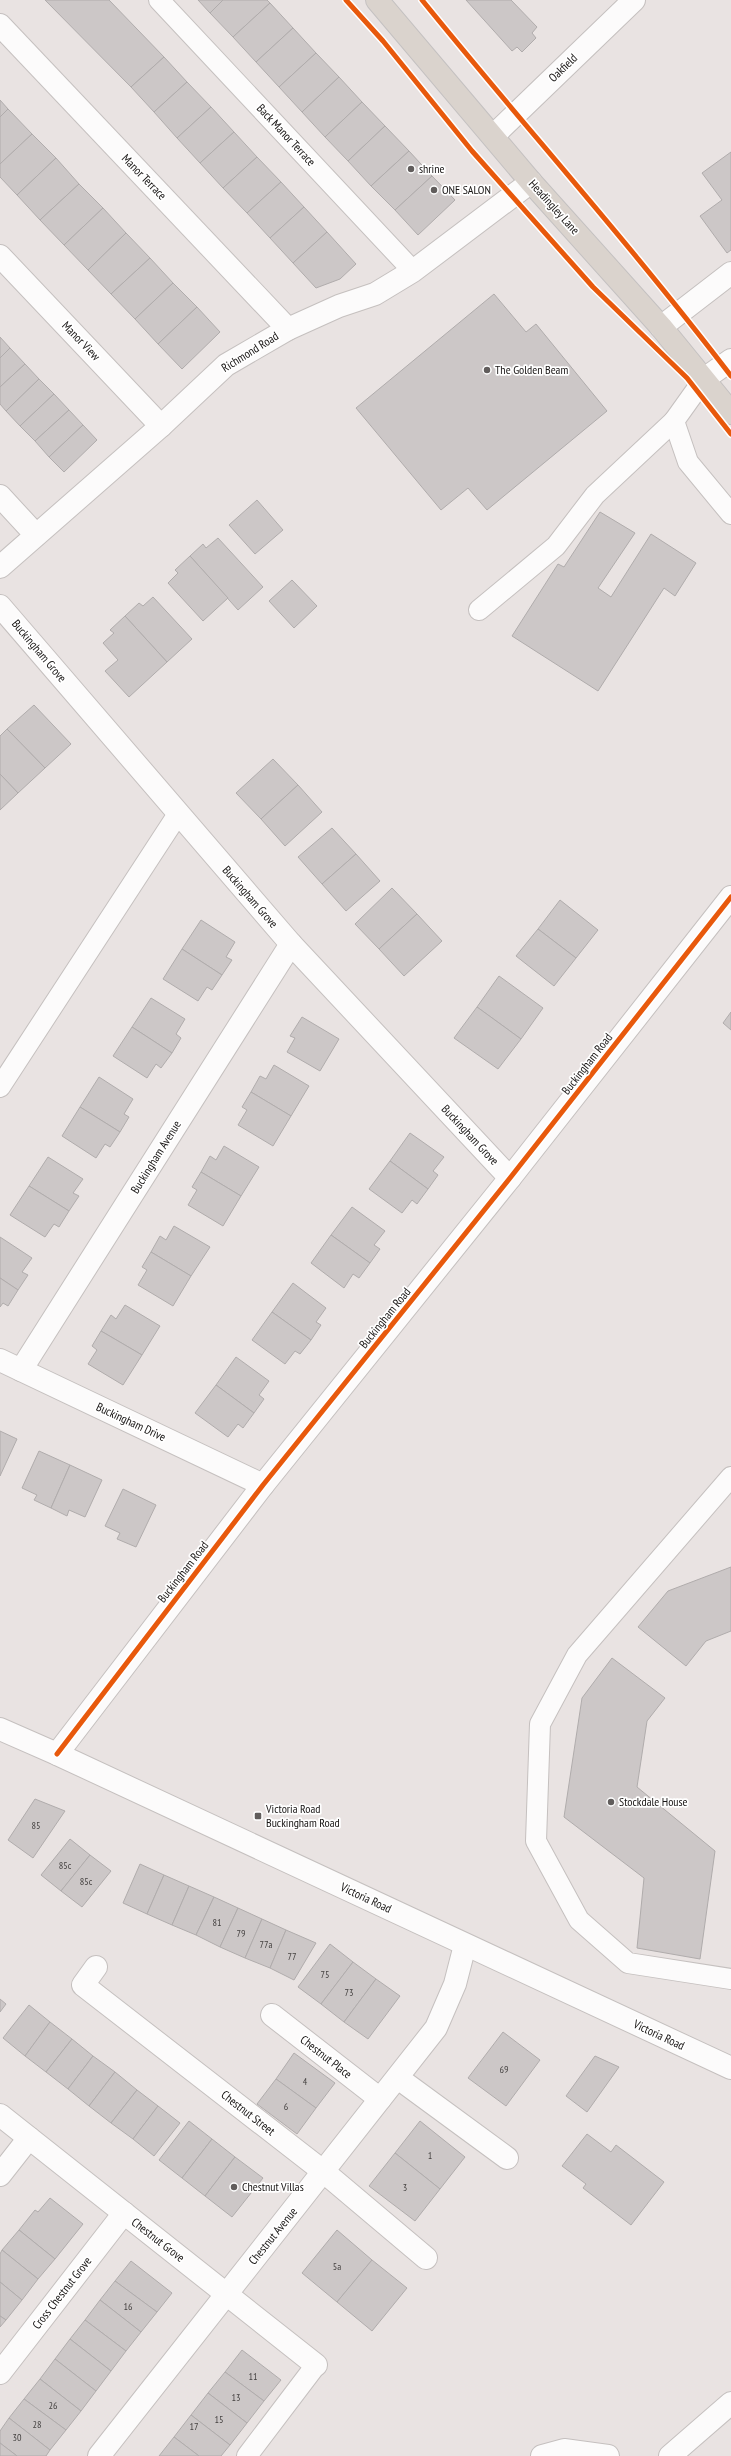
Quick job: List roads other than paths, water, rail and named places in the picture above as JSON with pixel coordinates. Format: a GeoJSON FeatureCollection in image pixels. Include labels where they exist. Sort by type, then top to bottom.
{"type":"FeatureCollection","features":[{"type":"Feature","properties":{"kind":"highway","name":"Headingley Lane"},"geometry":{"type":"LineString","coordinates":[[377,0],[531,182],[661,327],[731,413]]}},
{"type":"Feature","properties":{"kind":"street","name":"Oakfield"},"geometry":{"type":"LineString","coordinates":[[493,136],[634,0]]}},
{"type":"Feature","properties":{"kind":"street","name":"Manor Terrace"},"geometry":{"type":"LineString","coordinates":[[0,26],[288,329]]}},
{"type":"Feature","properties":{"kind":"street","name":"Richmond Road"},"geometry":{"type":"LineString","coordinates":[[0,567],[161,426],[226,365],[288,329],[339,306],[374,294],[413,271],[531,182]]}},
{"type":"Feature","properties":{"kind":"street","name":"Manor View"},"geometry":{"type":"LineString","coordinates":[[0,256],[161,426]]}},
{"type":"Feature","properties":{"kind":"street"},"geometry":{"type":"LineString","coordinates":[[661,327],[731,274]]}},
{"type":"Feature","properties":{"kind":"street"},"geometry":{"type":"LineString","coordinates":[[704,379],[731,360]]}},
{"type":"Feature","properties":{"kind":"street"},"geometry":{"type":"LineString","coordinates":[[0,496],[36,535]]}},
{"type":"Feature","properties":{"kind":"street","name":"Buckingham Grove"},"geometry":{"type":"LineString","coordinates":[[0,606],[178,814],[292,944],[510,1178]]}},
{"type":"Feature","properties":{"kind":"street","name":"Buckingham Road"},"geometry":{"type":"LineString","coordinates":[[57,1754],[263,1485],[510,1178],[731,896]]}},
{"type":"Feature","properties":{"kind":"street","name":"Buckingham Avenue"},"geometry":{"type":"LineString","coordinates":[[20,1370],[292,944]]}},
{"type":"Feature","properties":{"kind":"street","name":"Buckingham Drive"},"geometry":{"type":"LineString","coordinates":[[0,1360],[263,1485]]}},
{"type":"Feature","properties":{"kind":"street","name":"Victoria Road"},"geometry":{"type":"LineString","coordinates":[[0,1729],[57,1754],[731,2068]]}},
{"type":"Feature","properties":{"kind":"street","name":"Chestnut Avenue"},"geometry":{"type":"LineString","coordinates":[[99,2456],[436,2028],[455,1984],[465,1945]]}},
{"type":"Feature","properties":{"kind":"street","name":"Chestnut Street"},"geometry":{"type":"LineString","coordinates":[[96,1967],[83,1985],[324,2172],[426,2258]]}},
{"type":"Feature","properties":{"kind":"street","name":"Chestnut Place"},"geometry":{"type":"LineString","coordinates":[[272,2015],[380,2099]]}},
{"type":"Feature","properties":{"kind":"street"},"geometry":{"type":"LineString","coordinates":[[398,2078],[507,2158]]}},
{"type":"Feature","properties":{"kind":"street","name":"Chestnut Grove"},"geometry":{"type":"LineString","coordinates":[[0,2115],[316,2365]]}},
{"type":"Feature","properties":{"kind":"street"},"geometry":{"type":"LineString","coordinates":[[0,2175],[29,2138]]}},
{"type":"Feature","properties":{"kind":"street","name":"Cross Chestnut Grove"},"geometry":{"type":"LineString","coordinates":[[0,2373],[124,2213]]}},
{"type":"Feature","properties":{"kind":"street"},"geometry":{"type":"LineString","coordinates":[[672,2455],[731,2403]]}},
{"type":"Feature","properties":{"kind":"street"},"geometry":{"type":"LineString","coordinates":[[542,2456],[564,2450],[608,2456]]}},
{"type":"Feature","properties":{"kind":"lane","name":"Back Manor Terrace"},"geometry":{"type":"LineString","coordinates":[[159,0],[413,271]]}},
{"type":"Feature","properties":{"kind":"lane"},"geometry":{"type":"LineString","coordinates":[[478,610],[556,546],[595,495],[674,421],[704,379]]}},
{"type":"Feature","properties":{"kind":"lane"},"geometry":{"type":"LineString","coordinates":[[674,421],[688,462],[731,514]]}},
{"type":"Feature","properties":{"kind":"lane"},"geometry":{"type":"LineString","coordinates":[[0,1087],[178,814]]}},
{"type":"Feature","properties":{"kind":"lane"},"geometry":{"type":"LineString","coordinates":[[731,1477],[577,1655],[540,1724],[536,1840],[579,1920],[628,1963],[731,1979]]}},
{"type":"Feature","properties":{"kind":"lane"},"geometry":{"type":"LineString","coordinates":[[247,2456],[316,2365]]}},
{"type":"Feature","properties":{"kind":"place","name":"shrine"},"geometry":{"type":"Point","coordinates":[411,169]}},
{"type":"Feature","properties":{"kind":"place","name":"ONE SALON"},"geometry":{"type":"Point","coordinates":[434,190]}},
{"type":"Feature","properties":{"kind":"place","name":"The Golden Beam"},"geometry":{"type":"Point","coordinates":[487,370]}},
{"type":"Feature","properties":{"kind":"place","name":"Stockdale House"},"geometry":{"type":"Point","coordinates":[611,1802]}},
{"type":"Feature","properties":{"kind":"place","name":"Victoria Road Buckingham Road"},"geometry":{"type":"Point","coordinates":[258,1816]}},
{"type":"Feature","properties":{"kind":"place","name":"Chestnut Villas"},"geometry":{"type":"Point","coordinates":[234,2187]}}]}
